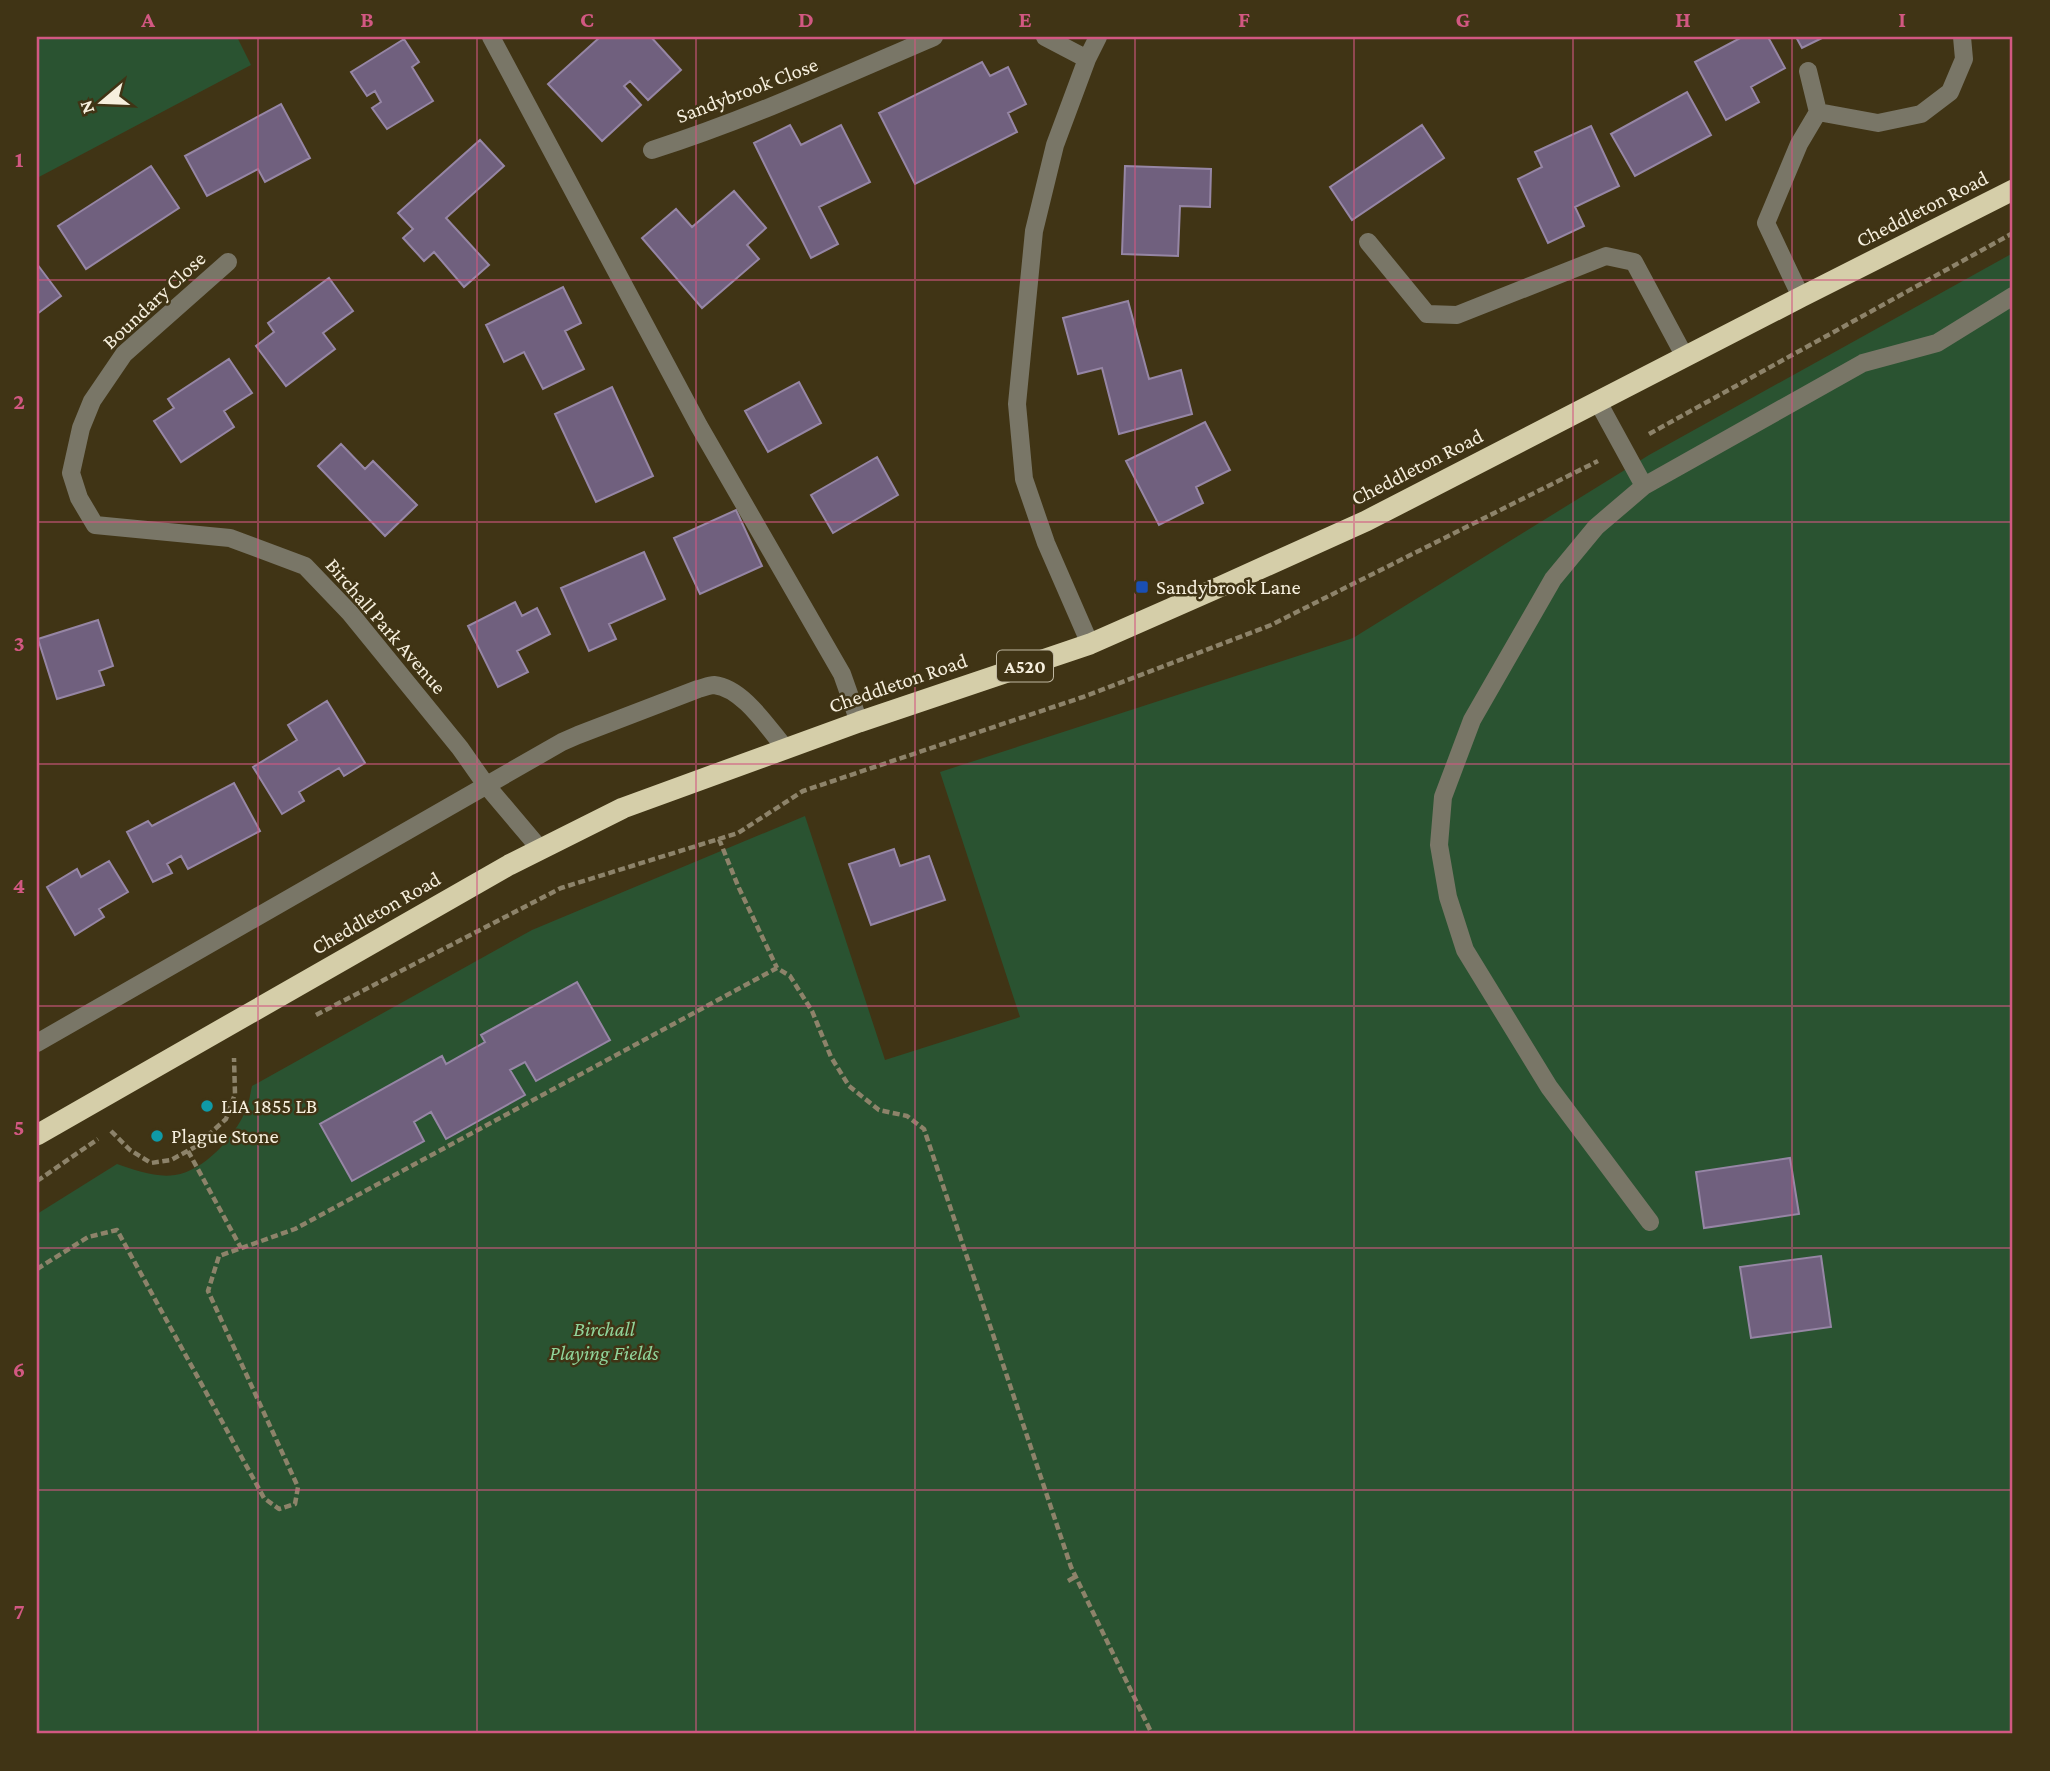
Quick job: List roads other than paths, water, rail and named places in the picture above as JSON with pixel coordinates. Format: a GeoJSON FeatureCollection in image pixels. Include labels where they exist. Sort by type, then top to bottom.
{"type":"FeatureCollection","features":[{"type":"Feature","properties":{"kind":"highway","name":"Cheddleton Road"},"geometry":{"type":"LineString","coordinates":[[37,1135],[509,865],[623,808],[859,722],[1090,644],[1215,589],[1366,521],[2013,190]]}},
{"type":"Feature","properties":{"kind":"street"},"geometry":{"type":"LineString","coordinates":[[491,37],[699,426],[842,674],[859,722]]}},
{"type":"Feature","properties":{"kind":"street","name":"Sandybrook Close"},"geometry":{"type":"LineString","coordinates":[[652,150],[774,106],[934,37]]}},
{"type":"Feature","properties":{"kind":"street"},"geometry":{"type":"LineString","coordinates":[[1045,37],[1087,60]]}},
{"type":"Feature","properties":{"kind":"street"},"geometry":{"type":"LineString","coordinates":[[1090,644],[1046,543],[1024,480],[1017,404],[1034,231],[1055,145],[1098,37]]}},
{"type":"Feature","properties":{"kind":"street"},"geometry":{"type":"LineString","coordinates":[[1818,112],[1878,123],[1921,114],[1950,92],[1964,59],[1962,37]]}},
{"type":"Feature","properties":{"kind":"street"},"geometry":{"type":"LineString","coordinates":[[1801,297],[1766,223],[1799,144],[1818,112],[1808,71]]}},
{"type":"Feature","properties":{"kind":"street"},"geometry":{"type":"LineString","coordinates":[[1368,242],[1427,314],[1457,315],[1606,256],[1634,262],[1685,357]]}},
{"type":"Feature","properties":{"kind":"street","name":"Boundary Close"},"geometry":{"type":"LineString","coordinates":[[95,525],[79,498],[71,473],[81,428],[92,401],[124,354],[228,262]]}},
{"type":"Feature","properties":{"kind":"street"},"geometry":{"type":"LineString","coordinates":[[1650,1222],[1549,1087],[1465,950],[1448,897],[1439,845],[1443,797],[1472,720],[1553,579],[1596,527],[1644,486],[1863,363],[1937,343],[2013,296]]}},
{"type":"Feature","properties":{"kind":"street"},"geometry":{"type":"LineString","coordinates":[[1598,402],[1644,486]]}},
{"type":"Feature","properties":{"kind":"street","name":"Birchall Park Avenue"},"geometry":{"type":"LineString","coordinates":[[95,525],[230,538],[304,566],[350,613],[541,850]]}},
{"type":"Feature","properties":{"kind":"street"},"geometry":{"type":"LineString","coordinates":[[37,1043],[562,742],[713,685],[732,691],[748,703],[786,749]]}},
{"type":"Feature","properties":{"kind":"place","name":"Sandybrook Lane"},"geometry":{"type":"Point","coordinates":[1142,587]}},
{"type":"Feature","properties":{"kind":"place","name":"LIA 1855 LB"},"geometry":{"type":"Point","coordinates":[207,1106]}},
{"type":"Feature","properties":{"kind":"place","name":"Plague Stone"},"geometry":{"type":"Point","coordinates":[157,1136]}},
{"type":"Feature","properties":{"kind":"park label","name":"Birchall Playing Fields"},"geometry":{"type":"Point","coordinates":[604,1341]}}]}
